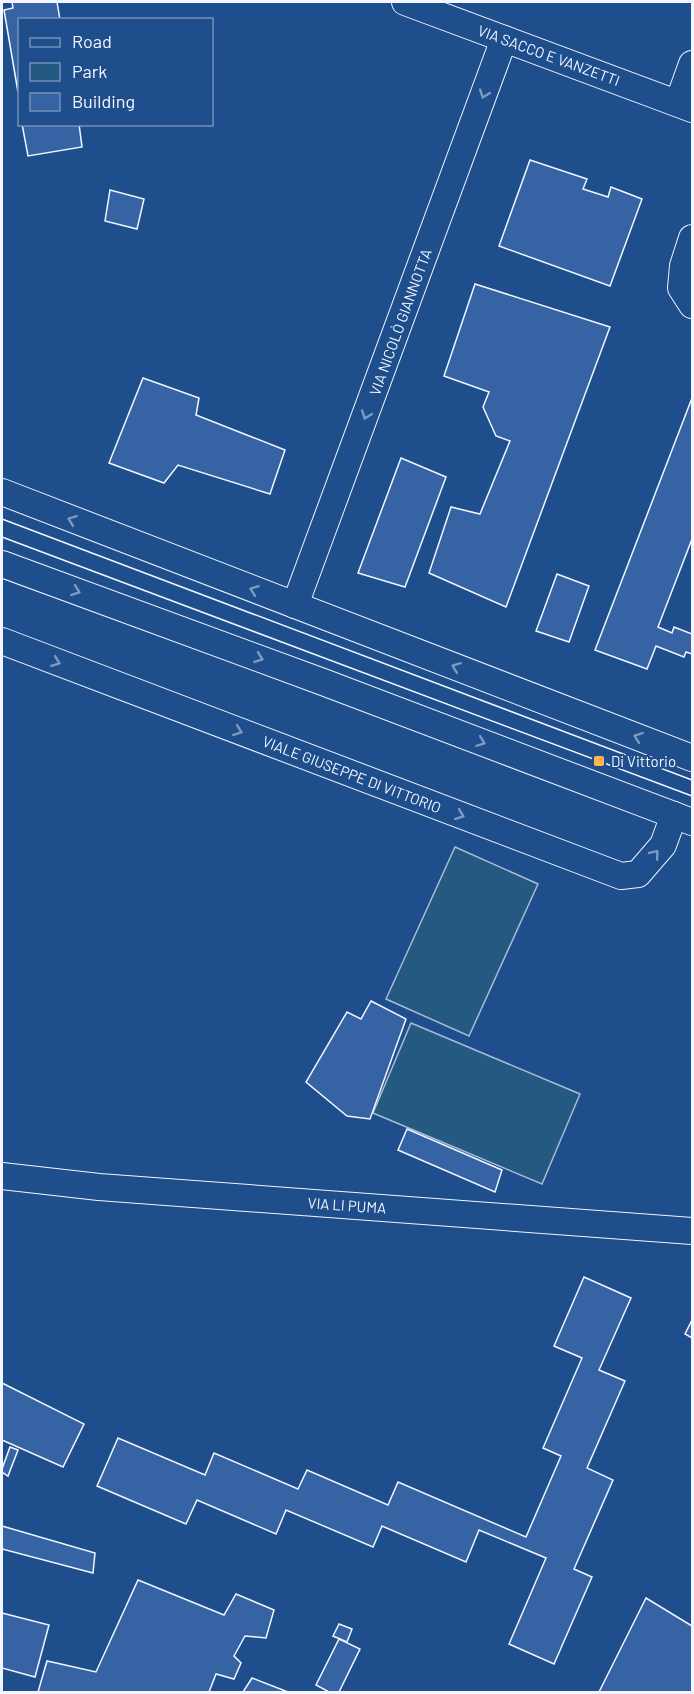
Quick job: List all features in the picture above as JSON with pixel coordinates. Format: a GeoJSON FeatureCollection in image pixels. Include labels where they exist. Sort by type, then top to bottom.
{"type":"FeatureCollection","features":[{"type":"Feature","properties":{"kind":"street","name":"VIA SACCO E VANZETTI"},"geometry":{"type":"LineString","coordinates":[[405,2],[685,106]]}},
{"type":"Feature","properties":{"kind":"street","name":"VIA NICOLÒ GIANNOTTA"},"geometry":{"type":"LineString","coordinates":[[295,605],[504,39]]}},
{"type":"Feature","properties":{"kind":"street"},"geometry":{"type":"LineString","coordinates":[[685,106],[693,64]]}},
{"type":"Feature","properties":{"kind":"street"},"geometry":{"type":"LineString","coordinates":[[693,238],[688,271],[681,288],[693,305]]}},
{"type":"Feature","properties":{"kind":"street"},"geometry":{"type":"LineString","coordinates":[[2,492],[693,758]]}},
{"type":"Feature","properties":{"kind":"street","name":"VIALE GIUSEPPE DI VITTORIO"},"geometry":{"type":"LineString","coordinates":[[2,564],[683,818],[638,874],[621,876],[2,641]]}},
{"type":"Feature","properties":{"kind":"street","name":"VIA LI PUMA"},"geometry":{"type":"LineString","coordinates":[[2,1176],[99,1187],[693,1231]]}},
{"type":"Feature","properties":{"kind":"green space"},"geometry":{"type":"Polygon","coordinates":[[[455,847],[538,884],[469,1036],[386,999],[455,847]]]}},
{"type":"Feature","properties":{"kind":"green space"},"geometry":{"type":"Polygon","coordinates":[[[411,1023],[580,1094],[542,1184],[373,1113],[411,1023]]]}},
{"type":"Feature","properties":{"kind":"building"},"geometry":{"type":"Polygon","coordinates":[[[12,2],[57,2],[60,18],[18,18],[18,92],[4,10],[13,8],[12,2]]]}},
{"type":"Feature","properties":{"kind":"building"},"geometry":{"type":"Polygon","coordinates":[[[22,126],[79,126],[82,147],[28,156],[22,126]]]}},
{"type":"Feature","properties":{"kind":"building"},"geometry":{"type":"Polygon","coordinates":[[[530,160],[587,179],[583,189],[608,197],[611,187],[642,199],[610,286],[499,246],[530,160]]]}},
{"type":"Feature","properties":{"kind":"building"},"geometry":{"type":"Polygon","coordinates":[[[110,190],[144,199],[137,229],[105,221],[110,190]]]}},
{"type":"Feature","properties":{"kind":"building"},"geometry":{"type":"Polygon","coordinates":[[[475,284],[610,327],[506,607],[429,573],[451,507],[480,514],[510,441],[496,436],[483,407],[489,392],[444,376],[475,284]]]}},
{"type":"Feature","properties":{"kind":"building"},"geometry":{"type":"Polygon","coordinates":[[[143,378],[199,398],[196,415],[285,450],[270,494],[178,465],[164,483],[109,463],[143,378]]]}},
{"type":"Feature","properties":{"kind":"building"},"geometry":{"type":"Polygon","coordinates":[[[692,398],[692,539],[658,627],[672,633],[674,627],[692,634],[692,654],[686,652],[684,657],[656,646],[647,669],[595,650],[692,398]]]}},
{"type":"Feature","properties":{"kind":"building"},"geometry":{"type":"Polygon","coordinates":[[[401,458],[446,477],[405,587],[358,573],[401,458]]]}},
{"type":"Feature","properties":{"kind":"building"},"geometry":{"type":"Polygon","coordinates":[[[557,574],[589,586],[569,642],[536,631],[557,574]]]}},
{"type":"Feature","properties":{"kind":"building"},"geometry":{"type":"Polygon","coordinates":[[[371,1001],[406,1019],[370,1119],[347,1116],[306,1082],[347,1012],[361,1019],[371,1001]]]}},
{"type":"Feature","properties":{"kind":"building"},"geometry":{"type":"Polygon","coordinates":[[[407,1129],[502,1170],[495,1192],[398,1150],[407,1129]]]}},
{"type":"Feature","properties":{"kind":"building"},"geometry":{"type":"Polygon","coordinates":[[[584,1277],[631,1298],[599,1370],[625,1381],[587,1468],[613,1480],[574,1569],[592,1577],[554,1664],[509,1644],[546,1558],[479,1530],[466,1562],[382,1526],[373,1547],[286,1510],[276,1534],[197,1500],[186,1524],[97,1486],[118,1438],[205,1475],[214,1453],[298,1489],[307,1470],[388,1505],[398,1482],[526,1537],[561,1456],[543,1448],[582,1358],[554,1346],[584,1277]]]}},
{"type":"Feature","properties":{"kind":"building"},"geometry":{"type":"Polygon","coordinates":[[[692,1320],[692,1338],[685,1334],[692,1320]]]}},
{"type":"Feature","properties":{"kind":"building"},"geometry":{"type":"Polygon","coordinates":[[[2,1383],[84,1424],[63,1467],[2,1440],[2,1383]]]}},
{"type":"Feature","properties":{"kind":"building"},"geometry":{"type":"Polygon","coordinates":[[[10,1447],[18,1450],[8,1476],[2,1472],[2,1469],[10,1447]]]}},
{"type":"Feature","properties":{"kind":"building"},"geometry":{"type":"Polygon","coordinates":[[[2,1526],[95,1553],[93,1573],[2,1549],[2,1526]]]}},
{"type":"Feature","properties":{"kind":"building"},"geometry":{"type":"Polygon","coordinates":[[[138,1580],[224,1615],[236,1594],[274,1610],[266,1638],[245,1636],[234,1656],[241,1663],[234,1679],[216,1674],[209,1692],[38,1692],[47,1661],[96,1672],[138,1580]]]}},
{"type":"Feature","properties":{"kind":"building"},"geometry":{"type":"Polygon","coordinates":[[[646,1598],[692,1626],[692,1692],[599,1692],[646,1598]]]}},
{"type":"Feature","properties":{"kind":"building"},"geometry":{"type":"Polygon","coordinates":[[[2,1613],[49,1625],[35,1677],[2,1668],[2,1613]]]}},
{"type":"Feature","properties":{"kind":"building"},"geometry":{"type":"Polygon","coordinates":[[[339,1624],[352,1629],[347,1642],[333,1636],[339,1624]]]}},
{"type":"Feature","properties":{"kind":"building"},"geometry":{"type":"Polygon","coordinates":[[[339,1639],[360,1649],[339,1692],[329,1692],[316,1685],[339,1639]]]}},
{"type":"Feature","properties":{"kind":"building"},"geometry":{"type":"Polygon","coordinates":[[[252,1678],[288,1692],[243,1692],[252,1678]]]}},
{"type":"Feature","properties":{"kind":"tram line"},"geometry":{"type":"LineString","coordinates":[[2,519],[692,780]]}},
{"type":"Feature","properties":{"kind":"tram line"},"geometry":{"type":"LineString","coordinates":[[2,537],[692,796]]}},
{"type":"Feature","properties":{"kind":"place","name":"Di Vittorio"},"geometry":{"type":"Point","coordinates":[599,761]}}]}
